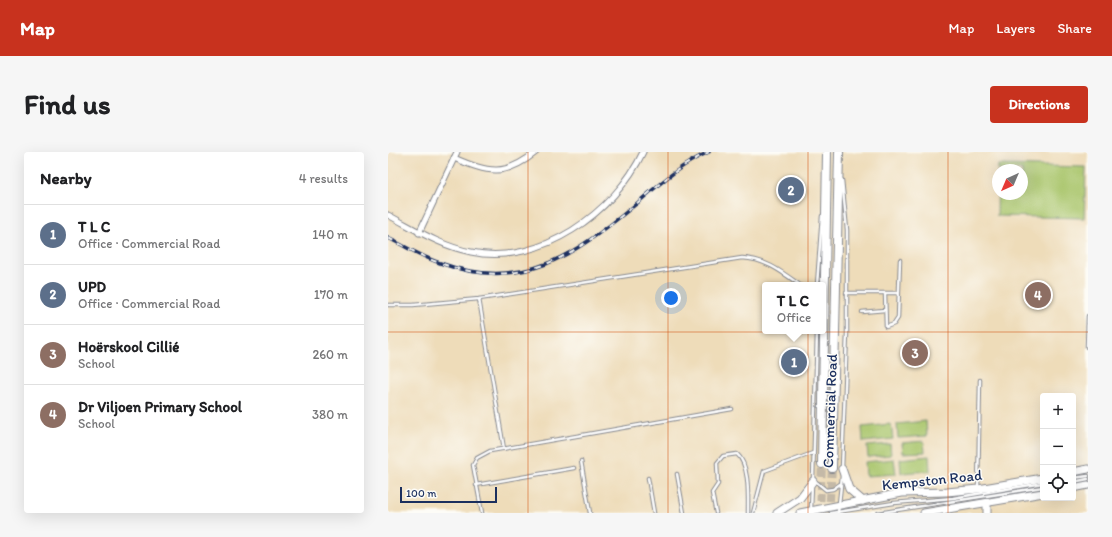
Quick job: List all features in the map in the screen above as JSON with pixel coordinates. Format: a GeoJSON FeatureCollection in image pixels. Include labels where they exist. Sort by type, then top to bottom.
{"type":"FeatureCollection","features":[{"type":"Feature","properties":{"kind":"main road","name":"Commercial Road"},"geometry":{"type":"LineString","coordinates":[[825,282],[828,152]]}},
{"type":"Feature","properties":{"kind":"main road","name":"Commercial Road"},"geometry":{"type":"LineString","coordinates":[[832,468],[839,152]]}},
{"type":"Feature","properties":{"kind":"main road","name":"Commercial Road"},"geometry":{"type":"LineString","coordinates":[[822,464],[824,334]]}},
{"type":"Feature","properties":{"kind":"main road"},"geometry":{"type":"LineString","coordinates":[[842,469],[849,489],[863,501]]}},
{"type":"Feature","properties":{"kind":"main road"},"geometry":{"type":"LineString","coordinates":[[1076,472],[1088,470]]}},
{"type":"Feature","properties":{"kind":"main road","name":"Kempston Road"},"geometry":{"type":"LineString","coordinates":[[800,513],[838,511],[863,501],[902,493],[947,492],[978,489],[1040,479]]}},
{"type":"Feature","properties":{"kind":"main road"},"geometry":{"type":"LineString","coordinates":[[777,513],[800,498],[813,480]]}},
{"type":"Feature","properties":{"kind":"main road"},"geometry":{"type":"LineString","coordinates":[[1076,487],[1088,485]]}},
{"type":"Feature","properties":{"kind":"main road","name":"Kempston Road"},"geometry":{"type":"LineString","coordinates":[[924,513],[1040,494]]}},
{"type":"Feature","properties":{"kind":"main road"},"geometry":{"type":"LineString","coordinates":[[986,503],[987,513]]}},
{"type":"Feature","properties":{"kind":"street"},"geometry":{"type":"LineString","coordinates":[[419,233],[457,152]]}},
{"type":"Feature","properties":{"kind":"street"},"geometry":{"type":"LineString","coordinates":[[454,158],[479,169],[499,171],[517,165],[536,152]]}},
{"type":"Feature","properties":{"kind":"street"},"geometry":{"type":"LineString","coordinates":[[388,215],[419,233],[454,248],[488,254],[527,250],[543,245],[573,230],[608,201],[629,177],[643,152]]}},
{"type":"Feature","properties":{"kind":"lane","name":"Commercial Road"},"geometry":{"type":"LineString","coordinates":[[838,511],[842,469],[846,293],[846,207],[839,164]]}},
{"type":"Feature","properties":{"kind":"lane","name":"Commercial Road"},"geometry":{"type":"LineString","coordinates":[[817,282],[821,221],[826,200]]}},
{"type":"Feature","properties":{"kind":"lane"},"geometry":{"type":"LineString","coordinates":[[388,305],[413,305],[480,300],[742,258],[756,258],[768,263],[796,282]]}},
{"type":"Feature","properties":{"kind":"lane"},"geometry":{"type":"LineString","coordinates":[[885,293],[886,327],[892,326],[898,318],[900,260]]}},
{"type":"Feature","properties":{"kind":"lane"},"geometry":{"type":"LineString","coordinates":[[846,293],[898,293]]}},
{"type":"Feature","properties":{"kind":"lane"},"geometry":{"type":"LineString","coordinates":[[480,300],[504,449]]}},
{"type":"Feature","properties":{"kind":"lane"},"geometry":{"type":"LineString","coordinates":[[862,312],[885,310]]}},
{"type":"Feature","properties":{"kind":"lane"},"geometry":{"type":"LineString","coordinates":[[1087,348],[1088,316]]}},
{"type":"Feature","properties":{"kind":"lane","name":"Commercial Road"},"geometry":{"type":"LineString","coordinates":[[811,512],[817,334]]}},
{"type":"Feature","properties":{"kind":"lane"},"geometry":{"type":"LineString","coordinates":[[978,489],[980,380]]}},
{"type":"Feature","properties":{"kind":"lane"},"geometry":{"type":"LineString","coordinates":[[482,513],[473,465],[474,460],[490,451],[732,409]]}},
{"type":"Feature","properties":{"kind":"lane"},"geometry":{"type":"LineString","coordinates":[[753,513],[764,471],[813,453]]}},
{"type":"Feature","properties":{"kind":"lane"},"geometry":{"type":"LineString","coordinates":[[716,513],[712,493],[718,484],[717,463],[723,456],[737,454],[742,461],[747,481],[748,513]]}},
{"type":"Feature","properties":{"kind":"lane"},"geometry":{"type":"LineString","coordinates":[[581,461],[590,513]]}},
{"type":"Feature","properties":{"kind":"lane"},"geometry":{"type":"LineString","coordinates":[[476,485],[574,468]]}},
{"type":"Feature","properties":{"kind":"lane"},"geometry":{"type":"LineString","coordinates":[[677,474],[684,513]]}},
{"type":"Feature","properties":{"kind":"lane"},"geometry":{"type":"LineString","coordinates":[[1076,478],[1088,476]]}},
{"type":"Feature","properties":{"kind":"lane"},"geometry":{"type":"LineString","coordinates":[[648,478],[654,513]]}},
{"type":"Feature","properties":{"kind":"lane"},"geometry":{"type":"LineString","coordinates":[[1076,481],[1088,479]]}},
{"type":"Feature","properties":{"kind":"lane"},"geometry":{"type":"LineString","coordinates":[[813,480],[826,490],[833,489],[841,484]]}},
{"type":"Feature","properties":{"kind":"lane"},"geometry":{"type":"LineString","coordinates":[[831,513],[894,502],[953,498],[1040,484]]}},
{"type":"Feature","properties":{"kind":"lane"},"geometry":{"type":"LineString","coordinates":[[878,513],[1040,487]]}},
{"type":"Feature","properties":{"kind":"green space"},"geometry":{"type":"Polygon","coordinates":[[[1028,166],[1086,167],[1084,218],[997,216],[997,200],[1028,200],[1028,166]]]}},
{"type":"Feature","properties":{"kind":"green space"},"geometry":{"type":"Polygon","coordinates":[[[926,421],[927,436],[898,438],[897,424],[926,421]]]}},
{"type":"Feature","properties":{"kind":"green space"},"geometry":{"type":"Polygon","coordinates":[[[891,424],[893,439],[863,442],[862,427],[891,424]]]}},
{"type":"Feature","properties":{"kind":"green space"},"geometry":{"type":"Polygon","coordinates":[[[924,441],[925,452],[903,453],[902,443],[924,441]]]}},
{"type":"Feature","properties":{"kind":"green space"},"geometry":{"type":"Polygon","coordinates":[[[890,444],[891,455],[868,457],[867,446],[890,444]]]}},
{"type":"Feature","properties":{"kind":"green space"},"geometry":{"type":"Polygon","coordinates":[[[929,456],[930,471],[901,473],[900,459],[929,456]]]}},
{"type":"Feature","properties":{"kind":"green space"},"geometry":{"type":"Polygon","coordinates":[[[894,459],[896,474],[866,476],[865,462],[894,459]]]}},
{"type":"Feature","properties":{"kind":"tunnel"},"geometry":{"type":"LineString","coordinates":[[820,513],[822,464]]}},
{"type":"Feature","properties":{"kind":"tunnel"},"geometry":{"type":"LineString","coordinates":[[829,513],[832,468]]}},
{"type":"Feature","properties":{"kind":"railway"},"geometry":{"type":"LineString","coordinates":[[388,238],[433,261],[470,271],[497,274],[522,271],[546,264],[568,253],[613,223],[670,176],[709,152]]}},
{"type":"Feature","properties":{"kind":"place","name":"UPD"},"geometry":{"type":"Point","coordinates":[791,190]}},
{"type":"Feature","properties":{"kind":"place","name":"Dr Viljoen Primary School"},"geometry":{"type":"Point","coordinates":[1038,295]}},
{"type":"Feature","properties":{"kind":"place","name":"Hoërskool Cillié"},"geometry":{"type":"Point","coordinates":[915,353]}},
{"type":"Feature","properties":{"kind":"place","name":"T L C"},"geometry":{"type":"Point","coordinates":[794,362]}}]}
